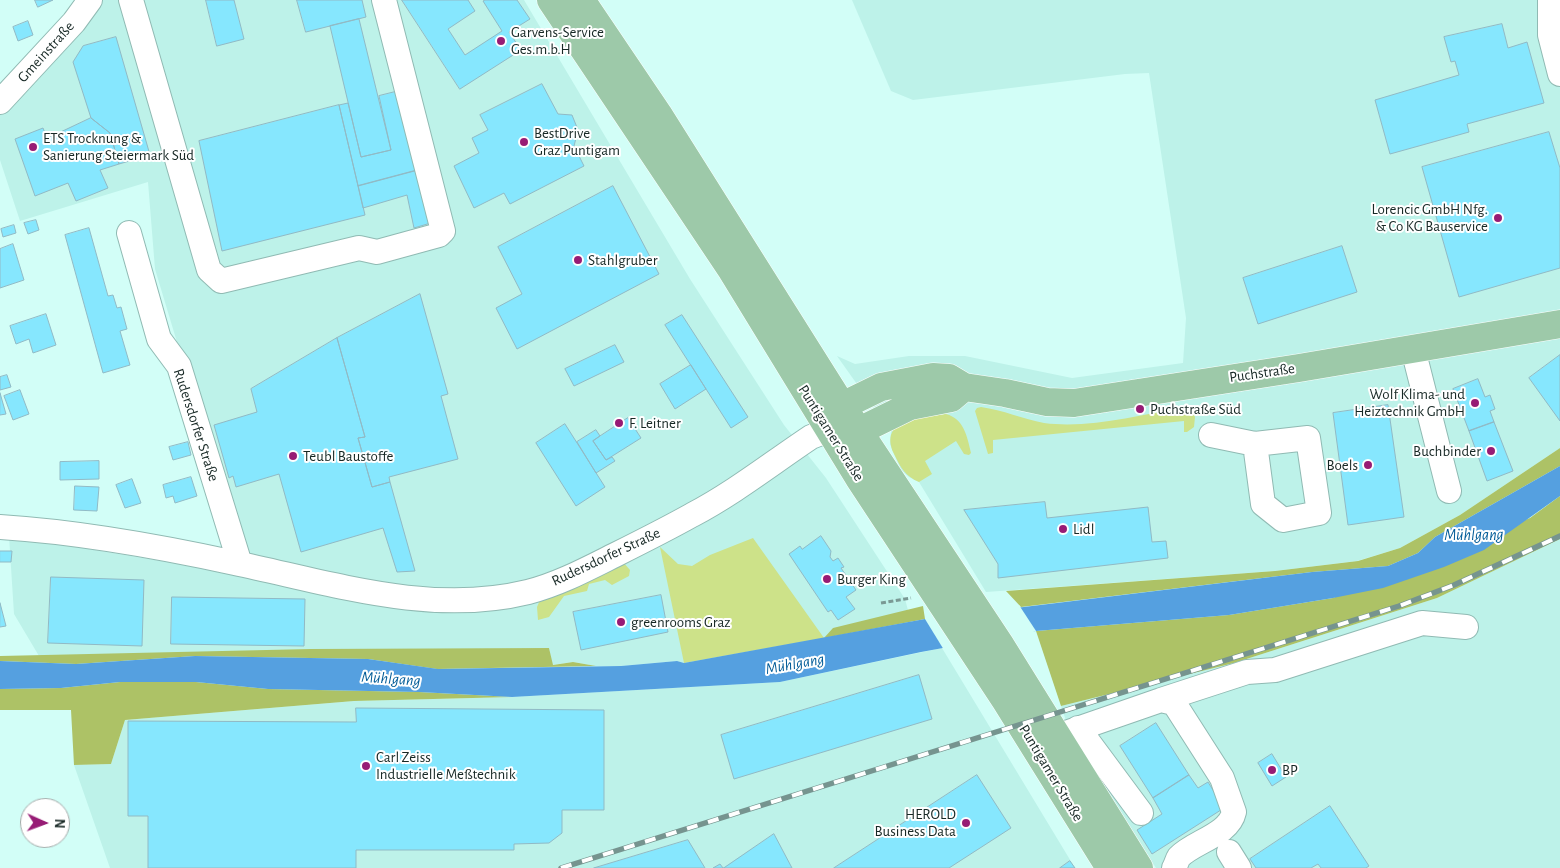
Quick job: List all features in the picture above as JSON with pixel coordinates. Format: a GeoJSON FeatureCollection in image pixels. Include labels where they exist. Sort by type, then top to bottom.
{"type":"FeatureCollection","features":[{"type":"Feature","properties":{"kind":"main road","name":"Puntigamer Straße"},"geometry":{"type":"LineString","coordinates":[[550,0],[731,269],[929,600],[971,649],[1006,701],[1110,868]]}},
{"type":"Feature","properties":{"kind":"main road","name":"Puntigamer Straße"},"geometry":{"type":"LineString","coordinates":[[581,0],[658,114],[842,406],[968,597],[999,643],[1068,732],[1139,868]]}},
{"type":"Feature","properties":{"kind":"main road","name":"Puchstraße"},"geometry":{"type":"LineString","coordinates":[[842,406],[889,384],[933,377],[949,378],[964,387],[1047,402],[1074,404],[1560,324]]}},
{"type":"Feature","properties":{"kind":"main road"},"geometry":{"type":"LineString","coordinates":[[842,406],[829,430],[859,431],[910,406],[951,398],[964,387]]}},
{"type":"Feature","properties":{"kind":"street","name":"Gmeinstraße"},"geometry":{"type":"LineString","coordinates":[[0,102],[74,22],[90,0]]}},
{"type":"Feature","properties":{"kind":"street"},"geometry":{"type":"LineString","coordinates":[[131,0],[209,270],[222,281],[359,248],[377,252],[439,235],[443,231],[384,0]]}},
{"type":"Feature","properties":{"kind":"street"},"geometry":{"type":"LineString","coordinates":[[1550,0],[1550,35],[1560,74]]}},
{"type":"Feature","properties":{"kind":"street","name":"Rudersdorfer Straße"},"geometry":{"type":"LineString","coordinates":[[129,233],[158,339],[179,366],[240,564]]}},
{"type":"Feature","properties":{"kind":"street"},"geometry":{"type":"LineString","coordinates":[[1413,349],[1449,491]]}},
{"type":"Feature","properties":{"kind":"street","name":"Rudersdorfer Straße"},"geometry":{"type":"LineString","coordinates":[[0,527],[52,530],[186,552],[359,590],[411,599],[459,601],[528,592],[566,579],[693,515],[812,437],[829,430]]}},
{"type":"Feature","properties":{"kind":"street"},"geometry":{"type":"LineString","coordinates":[[1211,435],[1255,444]]}},
{"type":"Feature","properties":{"kind":"street"},"geometry":{"type":"LineString","coordinates":[[1141,813],[1068,732],[1247,672],[1275,670],[1422,623],[1466,626]]}},
{"type":"Feature","properties":{"kind":"street"},"geometry":{"type":"LineString","coordinates":[[1161,700],[1174,703],[1222,778],[1234,808],[1233,816],[1214,835],[1179,857],[1174,868]]}},
{"type":"Feature","properties":{"kind":"path"},"geometry":{"type":"LineString","coordinates":[[881,603],[929,600]]}},
{"type":"Feature","properties":{"kind":"shaded area"},"geometry":{"type":"Polygon","coordinates":[[[90,0],[524,0],[690,279],[784,425],[826,478],[905,599],[911,622],[720,658],[684,663],[677,661],[621,666],[596,666],[573,662],[552,665],[549,648],[39,656],[14,614],[9,536],[247,575],[155,269],[148,182],[20,221],[0,160],[0,102],[90,0]]]}},
{"type":"Feature","properties":{"kind":"shaded area"},"geometry":{"type":"Polygon","coordinates":[[[852,0],[1560,0],[1560,448],[1460,515],[1400,548],[1357,561],[1275,571],[986,592],[919,482],[901,470],[890,444],[891,432],[837,356],[855,364],[909,356],[965,356],[1072,378],[1183,363],[1186,318],[1149,73],[1125,74],[913,100],[891,91],[852,0]]]}},
{"type":"Feature","properties":{"kind":"shaded area"},"geometry":{"type":"Polygon","coordinates":[[[1560,539],[1560,868],[1156,868],[1073,741],[1061,706],[1234,663],[1437,598],[1560,539]]]}},
{"type":"Feature","properties":{"kind":"shaded area"},"geometry":{"type":"Polygon","coordinates":[[[942,648],[1075,868],[110,868],[74,765],[111,764],[125,720],[354,701],[512,697],[780,682],[942,648]]]}},
{"type":"Feature","properties":{"kind":"green space"},"geometry":{"type":"Polygon","coordinates":[[[981,407],[1044,423],[1061,424],[1096,423],[1182,408],[1193,413],[1195,417],[1194,427],[1187,432],[1184,432],[1184,421],[993,440],[993,453],[988,454],[975,411],[981,407]]]}},
{"type":"Feature","properties":{"kind":"green space"},"geometry":{"type":"Polygon","coordinates":[[[946,414],[952,416],[961,424],[971,453],[969,455],[964,454],[956,441],[925,461],[932,474],[919,482],[914,480],[904,471],[894,454],[891,442],[892,433],[905,422],[946,414]]]}},
{"type":"Feature","properties":{"kind":"green space"},"geometry":{"type":"Polygon","coordinates":[[[1560,448],[1560,466],[1435,537],[1418,553],[1388,566],[1312,572],[1021,607],[1006,591],[1275,571],[1358,561],[1400,548],[1460,515],[1560,448]]]}},
{"type":"Feature","properties":{"kind":"green space"},"geometry":{"type":"Polygon","coordinates":[[[1560,496],[1560,539],[1437,598],[1234,663],[1061,706],[1036,631],[1229,615],[1333,598],[1530,518],[1560,496]]]}},
{"type":"Feature","properties":{"kind":"green space"},"geometry":{"type":"Polygon","coordinates":[[[753,538],[824,638],[684,663],[660,547],[678,564],[692,566],[710,555],[753,538]]]}},
{"type":"Feature","properties":{"kind":"green space"},"geometry":{"type":"Polygon","coordinates":[[[623,562],[630,570],[629,576],[612,585],[605,580],[589,584],[587,591],[564,596],[549,617],[538,620],[537,607],[540,600],[623,562]]]}},
{"type":"Feature","properties":{"kind":"green space"},"geometry":{"type":"Polygon","coordinates":[[[923,606],[925,619],[824,638],[833,628],[923,606]]]}},
{"type":"Feature","properties":{"kind":"green space"},"geometry":{"type":"Polygon","coordinates":[[[549,648],[553,665],[573,662],[596,666],[437,669],[368,659],[195,656],[76,664],[0,661],[0,656],[311,649],[549,648]]]}},
{"type":"Feature","properties":{"kind":"green space"},"geometry":{"type":"Polygon","coordinates":[[[120,682],[196,682],[268,689],[419,692],[512,697],[354,701],[125,720],[111,764],[74,765],[71,710],[0,710],[0,689],[61,688],[120,682]]]}},
{"type":"Feature","properties":{"kind":"water","name":"Mühlgang"},"geometry":{"type":"Polygon","coordinates":[[[1560,466],[1560,496],[1484,550],[1444,567],[1383,588],[1229,615],[1036,631],[921,652],[780,682],[512,697],[419,692],[268,689],[196,682],[120,682],[61,688],[0,689],[0,661],[76,664],[195,656],[368,659],[438,669],[621,666],[677,661],[684,663],[925,619],[1312,572],[1388,566],[1418,553],[1435,537],[1560,466]]]}},
{"type":"Feature","properties":{"kind":"pier"},"geometry":{"type":"Polygon","coordinates":[[[1019,605],[1036,631],[1019,637],[944,650],[925,619],[925,617],[1019,605]]]}},
{"type":"Feature","properties":{"kind":"building"},"geometry":{"type":"Polygon","coordinates":[[[35,0],[53,0],[38,7],[35,0]]]}},
{"type":"Feature","properties":{"kind":"building"},"geometry":{"type":"Polygon","coordinates":[[[206,0],[234,0],[244,39],[217,46],[206,0]]]}},
{"type":"Feature","properties":{"kind":"building"},"geometry":{"type":"Polygon","coordinates":[[[297,0],[362,0],[366,17],[306,32],[297,0]]]}},
{"type":"Feature","properties":{"kind":"building","name":"Garvens-Service Ges.m.b.H"},"geometry":{"type":"Polygon","coordinates":[[[402,0],[468,0],[475,11],[448,29],[465,55],[502,31],[483,1],[517,0],[530,19],[509,32],[521,50],[460,89],[402,0]]]}},
{"type":"Feature","properties":{"kind":"building"},"geometry":{"type":"Polygon","coordinates":[[[359,19],[391,150],[361,157],[330,26],[359,19]]]}},
{"type":"Feature","properties":{"kind":"building"},"geometry":{"type":"Polygon","coordinates":[[[28,21],[33,35],[18,41],[13,27],[28,21]]]}},
{"type":"Feature","properties":{"kind":"building"},"geometry":{"type":"Polygon","coordinates":[[[1502,24],[1508,48],[1527,42],[1544,103],[1467,124],[1469,132],[1390,154],[1375,100],[1459,75],[1455,61],[1451,62],[1444,37],[1502,24]]]}},
{"type":"Feature","properties":{"kind":"building"},"geometry":{"type":"Polygon","coordinates":[[[116,37],[150,155],[119,164],[110,133],[91,118],[73,62],[83,46],[116,37]]]}},
{"type":"Feature","properties":{"kind":"building","name":"BestDrive Graz Puntigam"},"geometry":{"type":"Polygon","coordinates":[[[542,84],[558,114],[572,115],[578,130],[574,146],[584,166],[510,204],[504,193],[474,208],[454,166],[479,153],[472,138],[488,130],[480,115],[542,84]]]}},
{"type":"Feature","properties":{"kind":"building"},"geometry":{"type":"Polygon","coordinates":[[[399,91],[422,169],[358,186],[339,105],[348,103],[361,157],[391,150],[379,96],[399,91]]]}},
{"type":"Feature","properties":{"kind":"building"},"geometry":{"type":"Polygon","coordinates":[[[339,105],[365,215],[222,251],[199,141],[339,105]]]}},
{"type":"Feature","properties":{"kind":"building"},"geometry":{"type":"Polygon","coordinates":[[[91,118],[110,133],[119,164],[100,170],[108,188],[76,201],[68,183],[35,196],[15,139],[43,128],[47,138],[91,118]]]}},
{"type":"Feature","properties":{"kind":"building","name":"Lorencic GmbH Nfg. & Co KG Bauservice"},"geometry":{"type":"Polygon","coordinates":[[[1549,132],[1560,168],[1560,268],[1459,297],[1422,167],[1549,132]]]}},
{"type":"Feature","properties":{"kind":"building"},"geometry":{"type":"Polygon","coordinates":[[[422,169],[434,222],[414,228],[407,195],[363,208],[358,186],[422,169]]]}},
{"type":"Feature","properties":{"kind":"building","name":"Stahlgruber"},"geometry":{"type":"Polygon","coordinates":[[[613,186],[659,274],[517,349],[496,308],[522,294],[498,247],[613,186]]]}},
{"type":"Feature","properties":{"kind":"building"},"geometry":{"type":"Polygon","coordinates":[[[36,220],[39,230],[28,234],[24,223],[36,220]]]}},
{"type":"Feature","properties":{"kind":"building"},"geometry":{"type":"Polygon","coordinates":[[[14,225],[16,233],[3,237],[1,229],[14,225]]]}},
{"type":"Feature","properties":{"kind":"building"},"geometry":{"type":"Polygon","coordinates":[[[89,228],[108,296],[113,295],[117,308],[121,307],[127,329],[120,331],[130,365],[103,373],[65,235],[89,228]]]}},
{"type":"Feature","properties":{"kind":"building"},"geometry":{"type":"Polygon","coordinates":[[[13,244],[24,280],[0,288],[0,249],[13,244]]]}},
{"type":"Feature","properties":{"kind":"building"},"geometry":{"type":"Polygon","coordinates":[[[1342,246],[1357,292],[1258,324],[1243,278],[1342,246]]]}},
{"type":"Feature","properties":{"kind":"building"},"geometry":{"type":"Polygon","coordinates":[[[420,294],[448,394],[441,396],[458,459],[389,477],[390,482],[372,487],[358,438],[365,437],[337,338],[420,294]]]}},
{"type":"Feature","properties":{"kind":"building"},"geometry":{"type":"Polygon","coordinates":[[[46,314],[56,345],[33,353],[29,339],[16,344],[10,326],[46,314]]]}},
{"type":"Feature","properties":{"kind":"building"},"geometry":{"type":"Polygon","coordinates":[[[682,315],[748,417],[731,428],[665,325],[682,315]]]}},
{"type":"Feature","properties":{"kind":"building","name":"Teubl Baustoffe"},"geometry":{"type":"Polygon","coordinates":[[[337,338],[365,437],[358,438],[372,487],[390,482],[415,571],[397,572],[383,528],[301,552],[279,474],[236,487],[233,476],[229,478],[214,425],[257,412],[251,389],[337,338]]]}},
{"type":"Feature","properties":{"kind":"building"},"geometry":{"type":"Polygon","coordinates":[[[615,345],[624,362],[574,386],[565,369],[615,345]]]}},
{"type":"Feature","properties":{"kind":"building"},"geometry":{"type":"Polygon","coordinates":[[[1560,355],[1560,421],[1529,378],[1560,355]]]}},
{"type":"Feature","properties":{"kind":"building"},"geometry":{"type":"Polygon","coordinates":[[[691,365],[706,389],[675,409],[660,384],[691,365]]]}},
{"type":"Feature","properties":{"kind":"building"},"geometry":{"type":"Polygon","coordinates":[[[7,375],[11,387],[0,390],[0,377],[7,375]]]}},
{"type":"Feature","properties":{"kind":"building","name":"Wolf Klima- und Heiztechnik GmbH"},"geometry":{"type":"Polygon","coordinates":[[[1478,379],[1485,397],[1490,395],[1495,409],[1490,411],[1494,422],[1469,431],[1453,389],[1478,379]]]}},
{"type":"Feature","properties":{"kind":"building"},"geometry":{"type":"Polygon","coordinates":[[[20,390],[29,414],[13,420],[4,396],[20,390]]]}},
{"type":"Feature","properties":{"kind":"building"},"geometry":{"type":"Polygon","coordinates":[[[0,393],[6,414],[0,415],[0,393]]]}},
{"type":"Feature","properties":{"kind":"building","name":"Boels"},"geometry":{"type":"Polygon","coordinates":[[[1388,405],[1404,517],[1348,525],[1333,413],[1388,405]]]}},
{"type":"Feature","properties":{"kind":"building"},"geometry":{"type":"Polygon","coordinates":[[[628,418],[641,438],[606,460],[593,441],[628,418]]]}},
{"type":"Feature","properties":{"kind":"building","name":"Buchbinder"},"geometry":{"type":"Polygon","coordinates":[[[1494,422],[1513,471],[1487,481],[1469,431],[1494,422]]]}},
{"type":"Feature","properties":{"kind":"building"},"geometry":{"type":"Polygon","coordinates":[[[565,424],[605,487],[576,506],[536,443],[565,424]]]}},
{"type":"Feature","properties":{"kind":"building"},"geometry":{"type":"Polygon","coordinates":[[[596,430],[600,436],[593,441],[606,460],[612,457],[615,461],[596,473],[577,442],[596,430]]]}},
{"type":"Feature","properties":{"kind":"building"},"geometry":{"type":"Polygon","coordinates":[[[188,442],[191,455],[173,460],[169,447],[188,442]]]}},
{"type":"Feature","properties":{"kind":"building"},"geometry":{"type":"Polygon","coordinates":[[[99,461],[99,479],[60,480],[60,462],[99,461]]]}},
{"type":"Feature","properties":{"kind":"building"},"geometry":{"type":"Polygon","coordinates":[[[191,477],[197,496],[175,503],[173,496],[166,498],[163,485],[191,477]]]}},
{"type":"Feature","properties":{"kind":"building"},"geometry":{"type":"Polygon","coordinates":[[[132,479],[141,503],[125,508],[116,485],[132,479]]]}},
{"type":"Feature","properties":{"kind":"building"},"geometry":{"type":"Polygon","coordinates":[[[75,486],[99,487],[97,511],[74,510],[75,486]]]}},
{"type":"Feature","properties":{"kind":"building","name":"Lidl"},"geometry":{"type":"Polygon","coordinates":[[[1045,502],[1047,518],[1148,507],[1152,542],[1166,541],[1168,558],[998,578],[998,564],[964,510],[1045,502]]]}},
{"type":"Feature","properties":{"kind":"building","name":"Burger King"},"geometry":{"type":"Polygon","coordinates":[[[821,536],[831,551],[830,557],[833,561],[838,558],[844,567],[841,568],[856,590],[846,597],[855,609],[838,620],[831,610],[828,612],[789,554],[800,546],[802,549],[821,536]]]}},
{"type":"Feature","properties":{"kind":"building"},"geometry":{"type":"Polygon","coordinates":[[[0,551],[12,551],[11,562],[0,562],[0,551]]]}},
{"type":"Feature","properties":{"kind":"building"},"geometry":{"type":"Polygon","coordinates":[[[51,577],[144,580],[142,646],[48,643],[51,577]]]}},
{"type":"Feature","properties":{"kind":"building","name":"greenrooms Graz"},"geometry":{"type":"Polygon","coordinates":[[[661,595],[668,632],[581,650],[573,612],[661,595]]]}},
{"type":"Feature","properties":{"kind":"building"},"geometry":{"type":"Polygon","coordinates":[[[172,597],[305,599],[304,646],[171,644],[172,597]]]}},
{"type":"Feature","properties":{"kind":"building"},"geometry":{"type":"Polygon","coordinates":[[[0,603],[6,626],[0,627],[0,603]]]}},
{"type":"Feature","properties":{"kind":"building"},"geometry":{"type":"Polygon","coordinates":[[[919,675],[932,719],[734,779],[721,735],[919,675]]]}},
{"type":"Feature","properties":{"kind":"building","name":"Carl Zeiss Industrielle Meßtechnik"},"geometry":{"type":"Polygon","coordinates":[[[356,708],[604,710],[604,810],[562,810],[562,833],[549,843],[514,844],[514,850],[356,850],[356,868],[148,868],[148,816],[128,816],[128,721],[356,722],[356,708]]]}},
{"type":"Feature","properties":{"kind":"building"},"geometry":{"type":"Polygon","coordinates":[[[1156,723],[1189,775],[1153,798],[1120,746],[1156,723]]]}},
{"type":"Feature","properties":{"kind":"building","name":"BP"},"geometry":{"type":"Polygon","coordinates":[[[1272,754],[1286,777],[1272,786],[1258,763],[1272,754]]]}},
{"type":"Feature","properties":{"kind":"building"},"geometry":{"type":"Polygon","coordinates":[[[977,775],[1011,828],[949,868],[834,868],[977,775]]]}},
{"type":"Feature","properties":{"kind":"building"},"geometry":{"type":"Polygon","coordinates":[[[1189,775],[1198,788],[1208,782],[1224,808],[1152,854],[1137,830],[1162,814],[1153,798],[1189,775]]]}},
{"type":"Feature","properties":{"kind":"building"},"geometry":{"type":"Polygon","coordinates":[[[1330,806],[1369,866],[1366,868],[1321,868],[1318,864],[1311,868],[1256,868],[1250,859],[1330,806]]]}},
{"type":"Feature","properties":{"kind":"building"},"geometry":{"type":"Polygon","coordinates":[[[774,834],[792,868],[723,868],[774,834]]]}},
{"type":"Feature","properties":{"kind":"building"},"geometry":{"type":"Polygon","coordinates":[[[688,840],[705,868],[594,868],[688,840]]]}},
{"type":"Feature","properties":{"kind":"building"},"geometry":{"type":"Polygon","coordinates":[[[1070,861],[1075,868],[1060,868],[1070,861]]]}},
{"type":"Feature","properties":{"kind":"building"},"geometry":{"type":"Polygon","coordinates":[[[720,864],[723,868],[713,868],[720,864]]]}},
{"type":"Feature","properties":{"kind":"railway"},"geometry":{"type":"LineString","coordinates":[[561,868],[1399,606],[1454,585],[1560,536]]}},
{"type":"Feature","properties":{"kind":"place","name":"Garvens-Service Ges.m.b.H"},"geometry":{"type":"Point","coordinates":[501,41]}},
{"type":"Feature","properties":{"kind":"place","name":"BestDrive Graz Puntigam"},"geometry":{"type":"Point","coordinates":[524,142]}},
{"type":"Feature","properties":{"kind":"place","name":"ETS Trocknung & Sanierung Steiermark Süd"},"geometry":{"type":"Point","coordinates":[33,147]}},
{"type":"Feature","properties":{"kind":"place","name":"Lorencic GmbH Nfg. & Co KG Bauservice"},"geometry":{"type":"Point","coordinates":[1498,218]}},
{"type":"Feature","properties":{"kind":"place","name":"Stahlgruber"},"geometry":{"type":"Point","coordinates":[578,260]}},
{"type":"Feature","properties":{"kind":"place","name":"Wolf Klima- und Heiztechnik GmbH"},"geometry":{"type":"Point","coordinates":[1475,403]}},
{"type":"Feature","properties":{"kind":"place","name":"Puchstraße Süd"},"geometry":{"type":"Point","coordinates":[1140,409]}},
{"type":"Feature","properties":{"kind":"place","name":"F. Leitner"},"geometry":{"type":"Point","coordinates":[619,423]}},
{"type":"Feature","properties":{"kind":"place","name":"Buchbinder"},"geometry":{"type":"Point","coordinates":[1491,451]}},
{"type":"Feature","properties":{"kind":"place","name":"Teubl Baustoffe"},"geometry":{"type":"Point","coordinates":[293,456]}},
{"type":"Feature","properties":{"kind":"place","name":"Boels"},"geometry":{"type":"Point","coordinates":[1368,465]}},
{"type":"Feature","properties":{"kind":"place","name":"Lidl"},"geometry":{"type":"Point","coordinates":[1063,529]}},
{"type":"Feature","properties":{"kind":"place","name":"Burger King"},"geometry":{"type":"Point","coordinates":[827,579]}},
{"type":"Feature","properties":{"kind":"place","name":"greenrooms Graz"},"geometry":{"type":"Point","coordinates":[621,622]}},
{"type":"Feature","properties":{"kind":"place","name":"Carl Zeiss Industrielle Meßtechnik"},"geometry":{"type":"Point","coordinates":[366,766]}},
{"type":"Feature","properties":{"kind":"place","name":"BP"},"geometry":{"type":"Point","coordinates":[1272,770]}},
{"type":"Feature","properties":{"kind":"place","name":"HEROLD Business Data"},"geometry":{"type":"Point","coordinates":[966,823]}}]}
